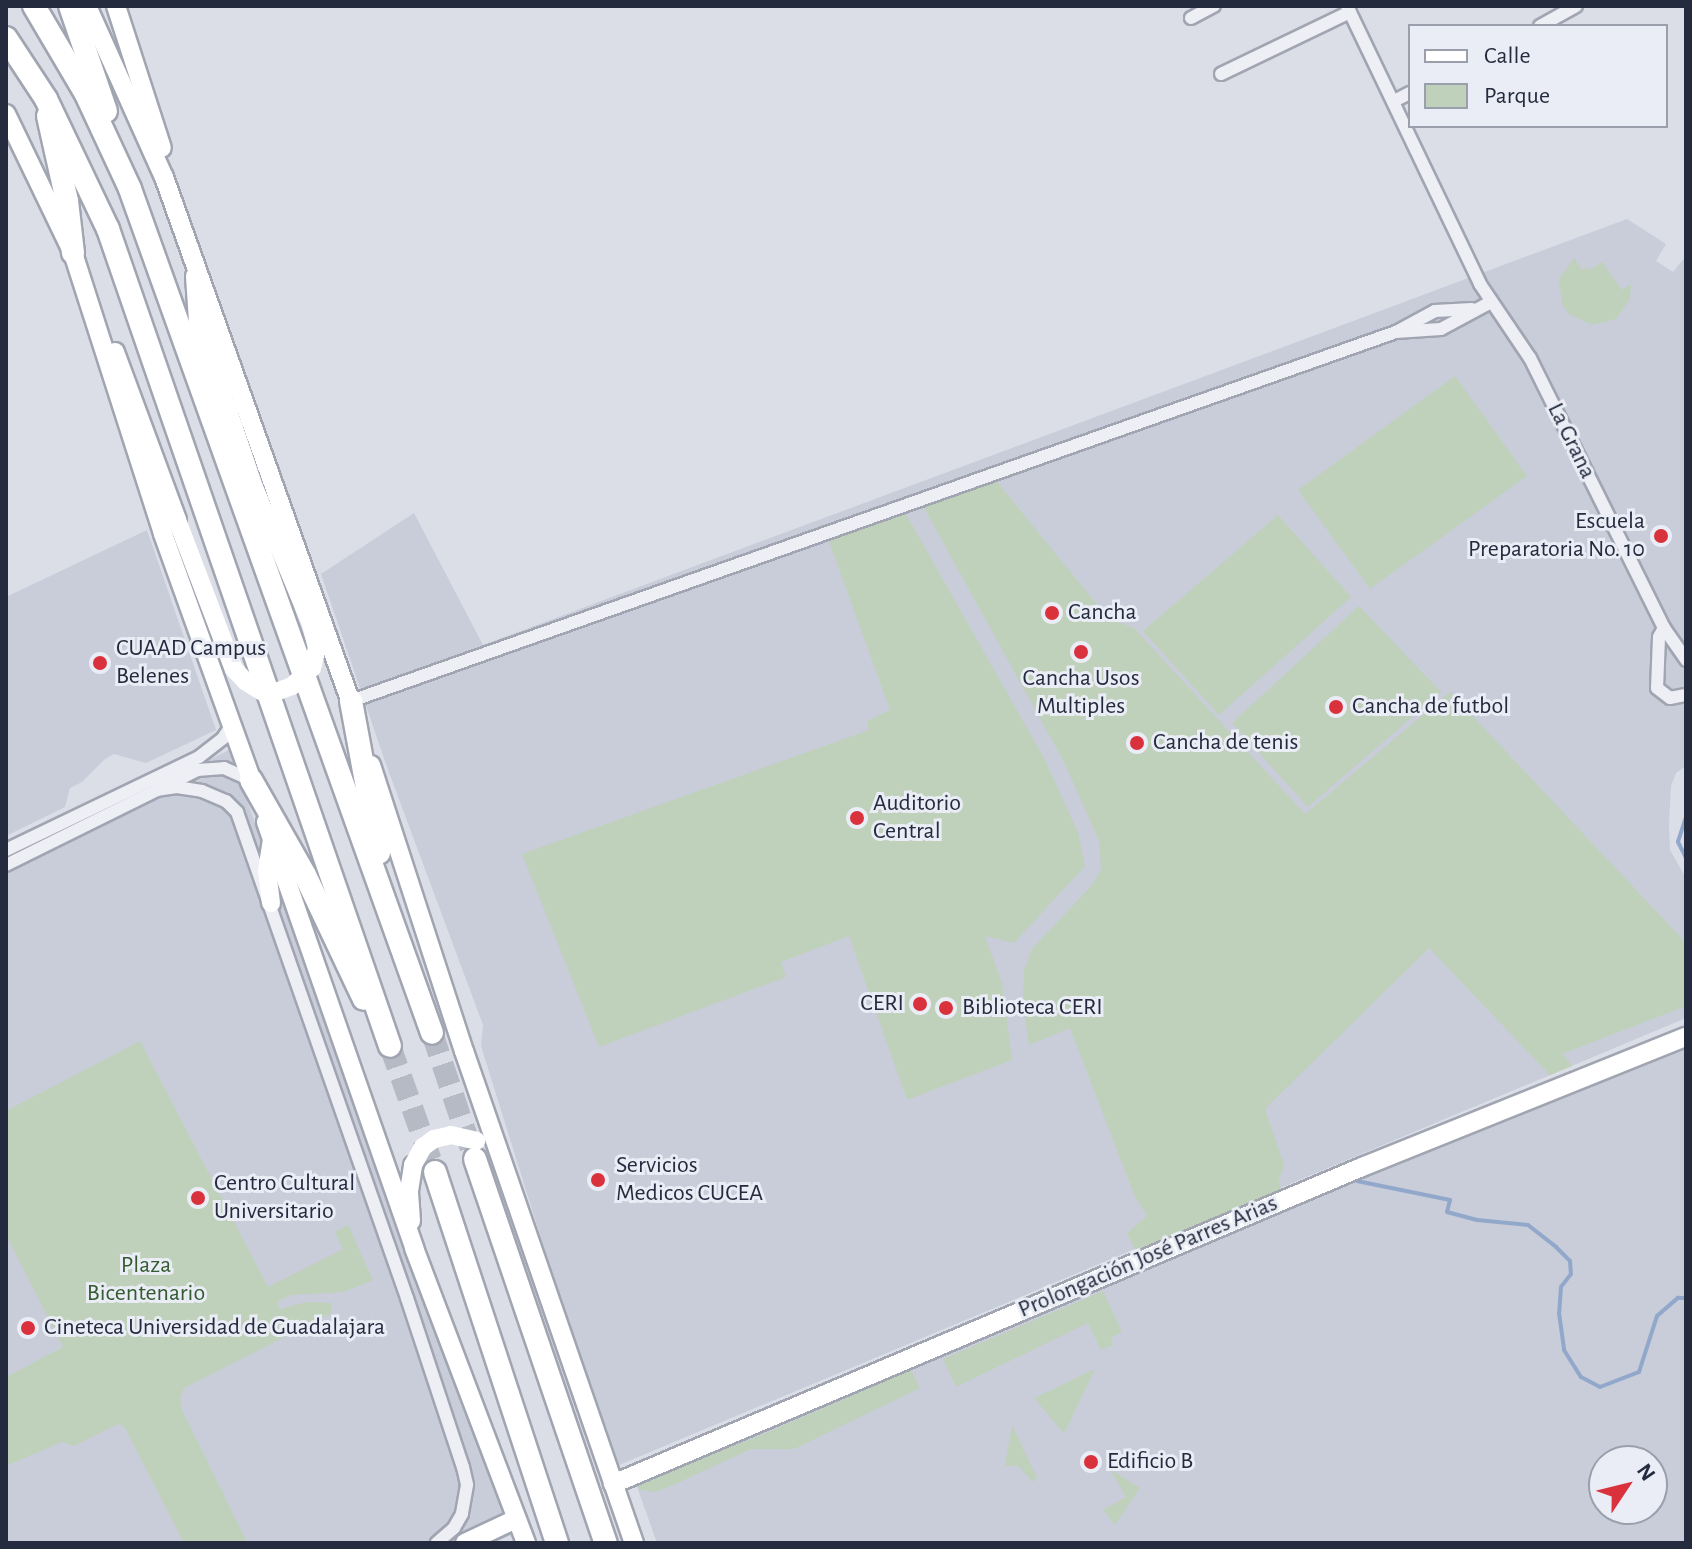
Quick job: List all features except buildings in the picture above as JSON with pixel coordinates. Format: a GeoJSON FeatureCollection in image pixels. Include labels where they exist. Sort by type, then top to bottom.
{"type":"FeatureCollection","features":[{"type":"Feature","properties":{"kind":"highway"},"geometry":{"type":"LineString","coordinates":[[34,6],[86,94],[130,189]]}},
{"type":"Feature","properties":{"kind":"highway"},"geometry":{"type":"LineString","coordinates":[[70,6],[130,189],[432,1033],[424,987],[377,845],[351,701]]}},
{"type":"Feature","properties":{"kind":"highway"},"geometry":{"type":"LineString","coordinates":[[6,38],[46,99],[81,166],[130,286],[390,1046],[345,967],[294,854],[251,780]]}},
{"type":"Feature","properties":{"kind":"highway"},"geometry":{"type":"LineString","coordinates":[[46,99],[67,201],[73,253]]}},
{"type":"Feature","properties":{"kind":"highway"},"geometry":{"type":"LineString","coordinates":[[476,1150],[525,1308],[606,1543]]}},
{"type":"Feature","properties":{"kind":"highway"},"geometry":{"type":"LineString","coordinates":[[435,1172],[557,1543]]}},
{"type":"Feature","properties":{"kind":"highway"},"geometry":{"type":"LineString","coordinates":[[525,1308],[559,1383],[619,1543]]}},
{"type":"Feature","properties":{"kind":"main road"},"geometry":{"type":"LineString","coordinates":[[87,6],[164,177],[351,701],[505,1173],[634,1543]]}},
{"type":"Feature","properties":{"kind":"main road"},"geometry":{"type":"LineString","coordinates":[[116,6],[165,160],[164,177]]}},
{"type":"Feature","properties":{"kind":"main road"},"geometry":{"type":"LineString","coordinates":[[6,114],[73,253],[140,467],[273,838],[414,1248],[526,1543]]}},
{"type":"Feature","properties":{"kind":"main road"},"geometry":{"type":"LineString","coordinates":[[91,309],[102,321],[114,349],[217,628],[239,676],[257,690],[267,693],[292,686],[312,668],[317,648],[311,624],[254,487],[198,321],[193,295],[195,266]]}},
{"type":"Feature","properties":{"kind":"main road"},"geometry":{"type":"LineString","coordinates":[[271,903],[267,871],[273,838]]}},
{"type":"Feature","properties":{"kind":"main road","name":"Prolongación José Parres Arias"},"geometry":{"type":"LineString","coordinates":[[613,1484],[1362,1167],[1686,1037]]}},
{"type":"Feature","properties":{"kind":"main road"},"geometry":{"type":"LineString","coordinates":[[414,1248],[409,1191],[413,1165],[423,1147],[434,1139],[451,1135],[476,1150],[497,1157],[505,1173]]}},
{"type":"Feature","properties":{"kind":"main road"},"geometry":{"type":"LineString","coordinates":[[465,1543],[516,1519]]}},
{"type":"Feature","properties":{"kind":"street"},"geometry":{"type":"LineString","coordinates":[[1191,18],[1214,6]]}},
{"type":"Feature","properties":{"kind":"street"},"geometry":{"type":"LineString","coordinates":[[1544,24],[1576,6]]}},
{"type":"Feature","properties":{"kind":"street"},"geometry":{"type":"LineString","coordinates":[[1221,74],[1348,9]]}},
{"type":"Feature","properties":{"kind":"street","name":"La Grana"},"geometry":{"type":"LineString","coordinates":[[1348,9],[1491,302],[1515,331],[1530,358],[1664,628],[1686,660]]}},
{"type":"Feature","properties":{"kind":"street"},"geometry":{"type":"LineString","coordinates":[[1394,101],[1408,94]]}},
{"type":"Feature","properties":{"kind":"street"},"geometry":{"type":"LineString","coordinates":[[1396,332],[1441,329],[1472,309],[1491,302]]}},
{"type":"Feature","properties":{"kind":"street"},"geometry":{"type":"LineString","coordinates":[[351,701],[1396,332],[1435,311],[1472,309]]}},
{"type":"Feature","properties":{"kind":"street"},"geometry":{"type":"LineString","coordinates":[[1664,628],[1659,637],[1655,682],[1660,692],[1670,698],[1686,695]]}},
{"type":"Feature","properties":{"kind":"street"},"geometry":{"type":"LineString","coordinates":[[6,865],[156,790],[212,748],[231,726]]}},
{"type":"Feature","properties":{"kind":"street"},"geometry":{"type":"LineString","coordinates":[[6,850],[186,769],[224,768],[251,780]]}},
{"type":"Feature","properties":{"kind":"street"},"geometry":{"type":"LineString","coordinates":[[156,790],[198,790],[232,806],[271,903],[463,1467],[467,1485],[462,1514],[454,1528],[437,1543]]}},
{"type":"Feature","properties":{"kind":"shaded area"},"geometry":{"type":"Polygon","coordinates":[[[1627,219],[1666,244],[1656,261],[1673,272],[1686,256],[1686,766],[1676,773],[1671,786],[1669,826],[1670,850],[1686,878],[1686,1018],[612,1468],[607,1428],[597,1410],[559,1296],[481,1046],[483,1025],[387,767],[321,574],[414,513],[483,645],[1627,219]]]}},
{"type":"Feature","properties":{"kind":"shaded area","name":"CUAAD Campus Belenes"},"geometry":{"type":"Polygon","coordinates":[[[147,530],[216,730],[146,763],[114,754],[82,782],[70,788],[65,807],[6,836],[6,597],[147,530]]]}},
{"type":"Feature","properties":{"kind":"shaded area","name":"Centro Cultural Universitario"},"geometry":{"type":"Polygon","coordinates":[[[229,750],[511,1535],[493,1543],[6,1543],[6,860],[229,750]]]}},
{"type":"Feature","properties":{"kind":"shaded area"},"geometry":{"type":"Polygon","coordinates":[[[1686,1041],[1686,1543],[657,1543],[636,1484],[1316,1197],[1452,1135],[1686,1041]]]}},
{"type":"Feature","properties":{"kind":"green space"},"geometry":{"type":"Polygon","coordinates":[[[1574,258],[1582,270],[1587,267],[1590,270],[1602,262],[1622,290],[1631,284],[1630,299],[1616,319],[1592,325],[1569,314],[1562,304],[1559,279],[1574,258]]]}},
{"type":"Feature","properties":{"kind":"green space"},"geometry":{"type":"Polygon","coordinates":[[[1455,376],[1527,476],[1370,589],[1298,490],[1455,376]]]}},
{"type":"Feature","properties":{"kind":"green space"},"geometry":{"type":"Polygon","coordinates":[[[993,477],[1108,618],[1134,628],[1305,814],[1450,692],[1686,943],[1686,1006],[1562,1054],[1572,1066],[1550,1075],[1429,948],[1265,1109],[1284,1165],[1279,1179],[1281,1193],[1137,1254],[1127,1233],[1147,1216],[1135,1197],[1070,1028],[1029,1045],[1023,1005],[1024,970],[1032,949],[1093,884],[1101,869],[1099,841],[1064,762],[923,506],[993,477]]]}},
{"type":"Feature","properties":{"kind":"green space"},"geometry":{"type":"Polygon","coordinates":[[[903,509],[1044,758],[1078,832],[1085,866],[1014,943],[985,936],[1002,983],[1012,1060],[907,1100],[849,936],[781,962],[786,977],[599,1047],[522,854],[869,730],[867,721],[890,710],[827,536],[903,509]]]}},
{"type":"Feature","properties":{"kind":"green space"},"geometry":{"type":"Polygon","coordinates":[[[1278,515],[1351,597],[1219,715],[1143,631],[1278,515]]]}},
{"type":"Feature","properties":{"kind":"green space","name":"Cancha de futbol"},"geometry":{"type":"Polygon","coordinates":[[[1359,606],[1441,692],[1308,807],[1232,723],[1359,606]]]}},
{"type":"Feature","properties":{"kind":"green space","name":"Plaza Bicentenario"},"geometry":{"type":"Polygon","coordinates":[[[140,1041],[268,1287],[343,1249],[335,1232],[348,1225],[373,1280],[344,1292],[291,1295],[277,1302],[280,1309],[306,1302],[331,1303],[332,1313],[184,1388],[180,1398],[182,1410],[246,1540],[241,1543],[184,1543],[125,1428],[118,1424],[74,1446],[62,1442],[6,1466],[6,1377],[63,1347],[6,1235],[6,1111],[140,1041]]]}},
{"type":"Feature","properties":{"kind":"green space"},"geometry":{"type":"Polygon","coordinates":[[[1103,1291],[1122,1332],[1111,1338],[1113,1345],[1101,1350],[1088,1323],[956,1387],[943,1359],[1103,1291]]]}},
{"type":"Feature","properties":{"kind":"green space"},"geometry":{"type":"Polygon","coordinates":[[[1095,1369],[1064,1434],[1034,1398],[1095,1369]]]}},
{"type":"Feature","properties":{"kind":"green space"},"geometry":{"type":"Polygon","coordinates":[[[911,1370],[920,1388],[794,1449],[751,1449],[655,1492],[640,1490],[637,1484],[759,1436],[911,1370]]]}},
{"type":"Feature","properties":{"kind":"green space"},"geometry":{"type":"Polygon","coordinates":[[[1012,1425],[1037,1478],[1033,1482],[1018,1466],[1005,1466],[1012,1425]]]}},
{"type":"Feature","properties":{"kind":"green space"},"geometry":{"type":"Polygon","coordinates":[[[1110,1469],[1140,1488],[1115,1525],[1103,1510],[1126,1497],[1110,1469]]]}},
{"type":"Feature","properties":{"kind":"waterway"},"geometry":{"type":"LineString","coordinates":[[1686,817],[1678,842],[1686,858]]}},
{"type":"Feature","properties":{"kind":"waterway"},"geometry":{"type":"LineString","coordinates":[[1357,1181],[1450,1200],[1447,1212],[1477,1220],[1528,1225],[1556,1247],[1570,1261],[1571,1274],[1561,1287],[1559,1313],[1564,1350],[1581,1377],[1600,1387],[1639,1372],[1657,1316],[1678,1298],[1686,1298]]}},
{"type":"Feature","properties":{"kind":"tunnel"},"geometry":{"type":"LineString","coordinates":[[432,1033],[474,1158]]}},
{"type":"Feature","properties":{"kind":"tunnel"},"geometry":{"type":"LineString","coordinates":[[390,1046],[435,1172]]}},
{"type":"Feature","properties":{"kind":"place","name":"Escuela Preparatoria No. 10"},"geometry":{"type":"Point","coordinates":[1661,536]}},
{"type":"Feature","properties":{"kind":"place","name":"Cancha"},"geometry":{"type":"Point","coordinates":[1052,613]}},
{"type":"Feature","properties":{"kind":"place","name":"Cancha Usos Multiples"},"geometry":{"type":"Point","coordinates":[1081,652]}},
{"type":"Feature","properties":{"kind":"place","name":"CUAAD Campus Belenes"},"geometry":{"type":"Point","coordinates":[100,663]}},
{"type":"Feature","properties":{"kind":"place","name":"Cancha de futbol"},"geometry":{"type":"Point","coordinates":[1336,707]}},
{"type":"Feature","properties":{"kind":"place","name":"Cancha de tenis"},"geometry":{"type":"Point","coordinates":[1137,743]}},
{"type":"Feature","properties":{"kind":"place","name":"Auditorio Central"},"geometry":{"type":"Point","coordinates":[857,818]}},
{"type":"Feature","properties":{"kind":"place","name":"CERI"},"geometry":{"type":"Point","coordinates":[920,1004]}},
{"type":"Feature","properties":{"kind":"place","name":"Biblioteca CERI"},"geometry":{"type":"Point","coordinates":[946,1008]}},
{"type":"Feature","properties":{"kind":"place","name":"Servicios Medicos CUCEA"},"geometry":{"type":"Point","coordinates":[598,1180]}},
{"type":"Feature","properties":{"kind":"place","name":"Centro Cultural Universitario"},"geometry":{"type":"Point","coordinates":[198,1198]}},
{"type":"Feature","properties":{"kind":"place","name":"Cineteca Universidad de Guadalajara"},"geometry":{"type":"Point","coordinates":[28,1328]}},
{"type":"Feature","properties":{"kind":"place","name":"Edificio B"},"geometry":{"type":"Point","coordinates":[1091,1462]}}]}
